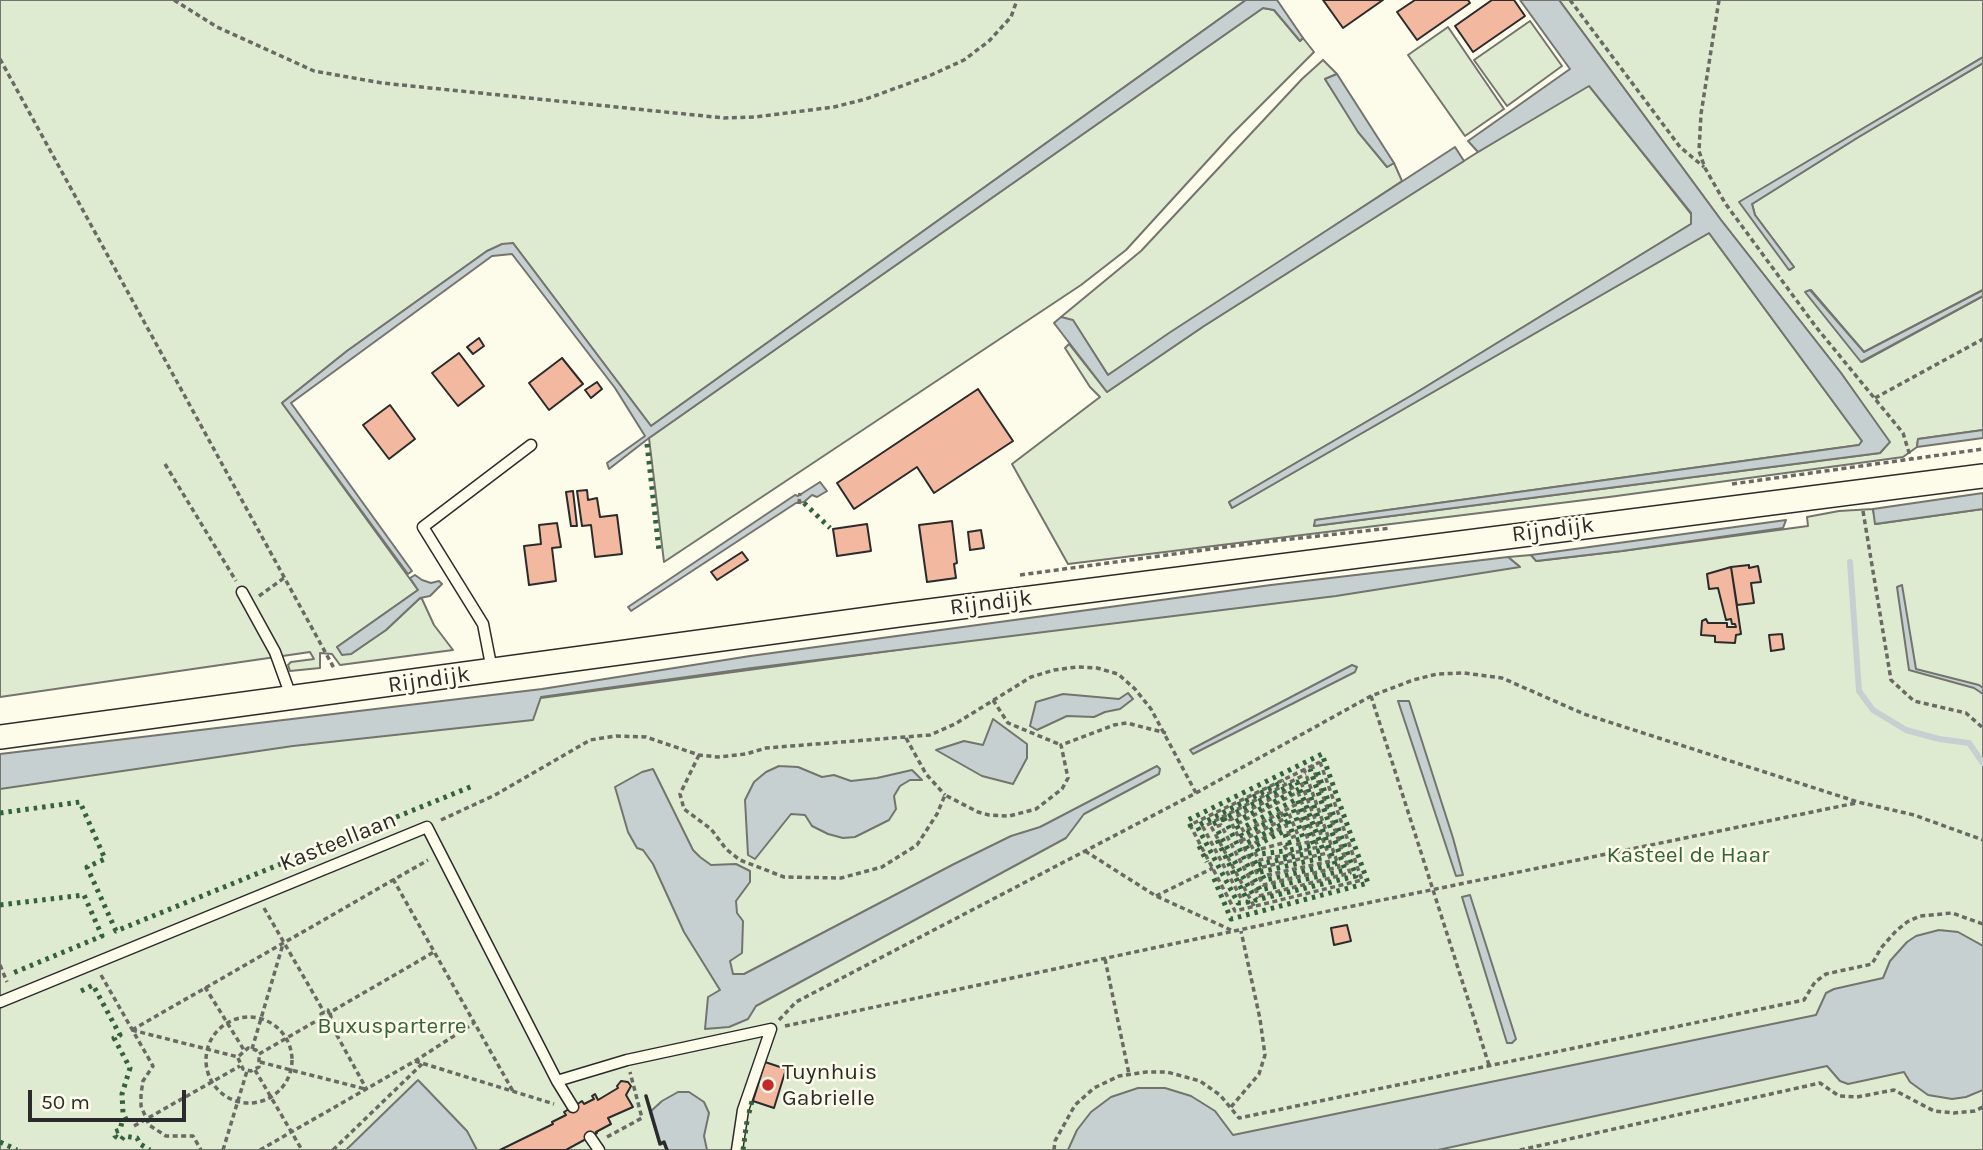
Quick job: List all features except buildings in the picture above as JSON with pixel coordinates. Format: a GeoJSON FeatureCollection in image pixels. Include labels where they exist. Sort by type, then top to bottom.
{"type":"FeatureCollection","features":[{"type":"Feature","properties":{"kind":"street","name":"Rijndijk"},"geometry":{"type":"LineString","coordinates":[[0,737],[993,603],[1983,476]]}},
{"type":"Feature","properties":{"kind":"lane"},"geometry":{"type":"LineString","coordinates":[[492,671],[483,624],[423,527],[531,445]]}},
{"type":"Feature","properties":{"kind":"lane"},"geometry":{"type":"LineString","coordinates":[[242,592],[275,652],[292,699]]}},
{"type":"Feature","properties":{"kind":"lane","name":"Kasteellaan"},"geometry":{"type":"LineString","coordinates":[[0,1002],[426,827],[573,1107]]}},
{"type":"Feature","properties":{"kind":"lane"},"geometry":{"type":"LineString","coordinates":[[737,1150],[743,1110],[771,1029]]}},
{"type":"Feature","properties":{"kind":"lane"},"geometry":{"type":"LineString","coordinates":[[557,1081],[627,1060],[771,1029]]}},
{"type":"Feature","properties":{"kind":"path"},"geometry":{"type":"LineString","coordinates":[[174,0],[217,27],[314,71],[382,83],[453,88],[723,118],[755,117],[834,107],[866,99],[929,76],[964,60],[989,41],[1012,17],[1017,0]]}},
{"type":"Feature","properties":{"kind":"path"},"geometry":{"type":"LineString","coordinates":[[1570,0],[1680,147],[1705,168]]}},
{"type":"Feature","properties":{"kind":"path"},"geometry":{"type":"LineString","coordinates":[[1718,0],[1701,114],[1699,151],[1705,168],[1725,204],[1816,327],[1903,432],[1912,459]]}},
{"type":"Feature","properties":{"kind":"path"},"geometry":{"type":"LineString","coordinates":[[0,59],[335,670]]}},
{"type":"Feature","properties":{"kind":"path"},"geometry":{"type":"LineString","coordinates":[[1875,398],[1983,339]]}},
{"type":"Feature","properties":{"kind":"path"},"geometry":{"type":"LineString","coordinates":[[1857,467],[1983,449]]}},
{"type":"Feature","properties":{"kind":"path"},"geometry":{"type":"LineString","coordinates":[[165,464],[242,592]]}},
{"type":"Feature","properties":{"kind":"path"},"geometry":{"type":"LineString","coordinates":[[799,504],[800,493]]}},
{"type":"Feature","properties":{"kind":"path"},"geometry":{"type":"LineString","coordinates":[[1865,522],[1891,680],[1914,701],[1966,713],[1983,728]]}},
{"type":"Feature","properties":{"kind":"path"},"geometry":{"type":"LineString","coordinates":[[249,604],[284,578]]}},
{"type":"Feature","properties":{"kind":"path"},"geometry":{"type":"LineString","coordinates":[[426,827],[495,795],[590,740],[616,736],[646,737],[699,755],[718,757],[746,754],[766,748],[930,735],[955,724],[1031,677],[1054,670],[1097,667],[1118,674],[1151,709],[1196,793]]}},
{"type":"Feature","properties":{"kind":"path"},"geometry":{"type":"LineString","coordinates":[[771,1029],[796,1002],[1196,793],[1371,696],[1437,674],[1464,673],[1502,678],[1584,714],[1858,802],[1914,815],[1983,840]]}},
{"type":"Feature","properties":{"kind":"path"},"geometry":{"type":"LineString","coordinates":[[1371,696],[1489,1065]]}},
{"type":"Feature","properties":{"kind":"path"},"geometry":{"type":"LineString","coordinates":[[993,700],[1008,723],[1062,745],[1114,725],[1127,723],[1166,733]]}},
{"type":"Feature","properties":{"kind":"path"},"geometry":{"type":"LineString","coordinates":[[905,738],[921,766],[945,795],[978,812],[1009,816],[1036,809],[1062,789],[1068,778],[1062,745]]}},
{"type":"Feature","properties":{"kind":"path"},"geometry":{"type":"LineString","coordinates":[[699,755],[680,794],[684,810],[711,829],[718,841],[740,860],[784,877],[841,878],[882,867],[917,845],[937,814],[945,795]]}},
{"type":"Feature","properties":{"kind":"path"},"geometry":{"type":"LineString","coordinates":[[1241,898],[1203,827],[1299,777],[1305,772],[1312,765],[1320,762],[1362,880],[1235,911],[1190,825],[1305,772]]}},
{"type":"Feature","properties":{"kind":"path"},"geometry":{"type":"LineString","coordinates":[[1254,906],[1212,828],[1221,825],[1259,896],[1350,873],[1312,765]]}},
{"type":"Feature","properties":{"kind":"path"},"geometry":{"type":"LineString","coordinates":[[1294,787],[1230,820],[1264,885],[1339,867],[1305,772]]}},
{"type":"Feature","properties":{"kind":"path"},"geometry":{"type":"LineString","coordinates":[[1267,875],[1331,861],[1299,777]]}},
{"type":"Feature","properties":{"kind":"path"},"geometry":{"type":"LineString","coordinates":[[1261,849],[1283,843],[1289,854],[1318,847],[1298,792],[1240,823],[1244,832],[1295,805],[1309,842],[1293,845]]}},
{"type":"Feature","properties":{"kind":"path"},"geometry":{"type":"LineString","coordinates":[[771,1029],[1858,802]]}},
{"type":"Feature","properties":{"kind":"path"},"geometry":{"type":"LineString","coordinates":[[1280,856],[1259,860],[1251,845],[1286,825],[1290,838],[1297,835],[1287,809]]}},
{"type":"Feature","properties":{"kind":"path"},"geometry":{"type":"LineString","coordinates":[[1241,841],[1284,819],[1281,812]]}},
{"type":"Feature","properties":{"kind":"path"},"geometry":{"type":"LineString","coordinates":[[1085,851],[1156,896],[1233,931]]}},
{"type":"Feature","properties":{"kind":"path"},"geometry":{"type":"LineString","coordinates":[[132,1030],[439,853]]}},
{"type":"Feature","properties":{"kind":"path"},"geometry":{"type":"LineString","coordinates":[[1262,867],[1328,853]]}},
{"type":"Feature","properties":{"kind":"path"},"geometry":{"type":"LineString","coordinates":[[1156,896],[1213,868]]}},
{"type":"Feature","properties":{"kind":"path"},"geometry":{"type":"LineString","coordinates":[[393,879],[514,1093]]}},
{"type":"Feature","properties":{"kind":"path"},"geometry":{"type":"LineString","coordinates":[[257,895],[367,1090]]}},
{"type":"Feature","properties":{"kind":"path"},"geometry":{"type":"LineString","coordinates":[[1054,1150],[1055,1140],[1075,1105],[1094,1087],[1129,1074],[1167,1072],[1200,1081],[1220,1095],[1239,1118],[1804,1000],[1815,982],[1826,974],[1872,964],[1881,948],[1896,931],[1920,916],[1952,913],[1983,924]]}},
{"type":"Feature","properties":{"kind":"path"},"geometry":{"type":"LineString","coordinates":[[1231,1107],[1259,1074],[1265,1055],[1257,1000],[1241,930]]}},
{"type":"Feature","properties":{"kind":"path"},"geometry":{"type":"LineString","coordinates":[[252,1049],[284,942]]}},
{"type":"Feature","properties":{"kind":"path"},"geometry":{"type":"LineString","coordinates":[[259,1054],[434,953]]}},
{"type":"Feature","properties":{"kind":"path"},"geometry":{"type":"LineString","coordinates":[[1105,959],[1129,1074]]}},
{"type":"Feature","properties":{"kind":"path"},"geometry":{"type":"LineString","coordinates":[[94,963],[153,1066],[143,1081],[141,1094],[149,1126],[166,1136],[193,1136],[201,1150]]}},
{"type":"Feature","properties":{"kind":"path"},"geometry":{"type":"LineString","coordinates":[[205,987],[244,1050]]}},
{"type":"Feature","properties":{"kind":"path"},"geometry":{"type":"LineString","coordinates":[[243,1017],[260,1018],[275,1026],[286,1038],[292,1054],[291,1070],[284,1086],[271,1097],[254,1103],[237,1102],[223,1094],[212,1082],[207,1066],[207,1050],[214,1035],[227,1023],[243,1017]]}},
{"type":"Feature","properties":{"kind":"path"},"geometry":{"type":"LineString","coordinates":[[260,1150],[367,1090],[474,1023]]}},
{"type":"Feature","properties":{"kind":"path"},"geometry":{"type":"LineString","coordinates":[[132,1030],[239,1057]]}},
{"type":"Feature","properties":{"kind":"path"},"geometry":{"type":"LineString","coordinates":[[252,1049],[259,1054],[260,1062],[255,1070],[247,1071],[240,1066],[239,1057],[244,1050],[252,1049]]}},
{"type":"Feature","properties":{"kind":"path"},"geometry":{"type":"LineString","coordinates":[[595,1144],[642,1118],[627,1060]]}},
{"type":"Feature","properties":{"kind":"path"},"geometry":{"type":"LineString","coordinates":[[415,1061],[514,1093],[573,1107]]}},
{"type":"Feature","properties":{"kind":"path"},"geometry":{"type":"LineString","coordinates":[[260,1062],[367,1090]]}},
{"type":"Feature","properties":{"kind":"path"},"geometry":{"type":"LineString","coordinates":[[333,1150],[422,1064]]}},
{"type":"Feature","properties":{"kind":"path"},"geometry":{"type":"LineString","coordinates":[[134,1126],[240,1066]]}},
{"type":"Feature","properties":{"kind":"path"},"geometry":{"type":"LineString","coordinates":[[255,1070],[302,1150]]}},
{"type":"Feature","properties":{"kind":"path"},"geometry":{"type":"LineString","coordinates":[[223,1150],[247,1071]]}},
{"type":"Feature","properties":{"kind":"path"},"geometry":{"type":"LineString","coordinates":[[1520,1150],[1820,1083],[1839,1096],[1857,1097],[1894,1090],[1934,1111],[1954,1113],[1975,1111],[1983,1107]]}},
{"type":"Feature","properties":{"kind":"green space"},"geometry":{"type":"Polygon","coordinates":[[[0,0],[1246,0],[651,426],[513,243],[487,251],[347,351],[282,403],[418,590],[337,647],[351,654],[386,630],[420,598],[434,625],[453,650],[340,665],[332,654],[320,653],[320,668],[290,671],[288,665],[291,662],[314,659],[310,652],[0,697],[0,0]]]}},
{"type":"Feature","properties":{"kind":"green space"},"geometry":{"type":"Polygon","coordinates":[[[1559,0],[1983,0],[1983,57],[1740,202],[1790,270],[1794,267],[1755,215],[1752,204],[1983,63],[1983,290],[1864,352],[1811,290],[1862,362],[1983,296],[1983,430],[1918,439],[1917,447],[1903,457],[1609,497],[1068,564],[1012,464],[1100,397],[1090,387],[1065,348],[1069,344],[1107,392],[1204,326],[1478,152],[1589,85],[1691,214],[1691,224],[1414,394],[1229,502],[1232,508],[1709,233],[1862,441],[1859,445],[1316,520],[1314,526],[1880,453],[1889,442],[1841,373],[1721,220],[1559,0]]]}},
{"type":"Feature","properties":{"kind":"green space"},"geometry":{"type":"Polygon","coordinates":[[[1263,8],[1274,10],[1300,41],[1303,38],[1314,52],[1231,135],[1126,250],[1081,285],[664,562],[649,438],[1263,8]]]}},
{"type":"Feature","properties":{"kind":"green space"},"geometry":{"type":"Polygon","coordinates":[[[1530,21],[1562,66],[1507,106],[1474,60],[1530,21]]]}},
{"type":"Feature","properties":{"kind":"green space"},"geometry":{"type":"Polygon","coordinates":[[[1448,27],[1504,109],[1465,136],[1408,55],[1448,27]]]}},
{"type":"Feature","properties":{"kind":"green space"},"geometry":{"type":"Polygon","coordinates":[[[1323,60],[1337,74],[1325,79],[1359,132],[1387,167],[1394,163],[1402,181],[1108,375],[1073,321],[1061,317],[1141,251],[1323,60]]]}},
{"type":"Feature","properties":{"kind":"green space","name":"Kasteel de Haar"},"geometry":{"type":"Polygon","coordinates":[[[1873,509],[1876,524],[1983,509],[1983,1150],[0,1150],[0,771],[1519,566],[1508,557],[1531,555],[1537,561],[1808,526],[1807,517],[1839,511],[1873,509]]]}},
{"type":"Feature","properties":{"kind":"shaded area"},"geometry":{"type":"Polygon","coordinates":[[[1246,0],[1277,0],[1303,38],[1300,41],[1274,10],[1263,8],[649,438],[609,469],[607,463],[645,436],[615,388],[512,254],[492,256],[291,403],[412,571],[408,574],[282,403],[347,351],[487,251],[502,244],[513,243],[651,426],[1246,0]]]}},
{"type":"Feature","properties":{"kind":"shaded area"},"geometry":{"type":"Polygon","coordinates":[[[1520,0],[1559,0],[1721,220],[1841,373],[1890,442],[1880,453],[1314,526],[1315,520],[1859,445],[1862,441],[1709,233],[1232,508],[1229,502],[1414,394],[1691,224],[1691,213],[1589,86],[1478,152],[1468,141],[1570,69],[1520,0]]]}},
{"type":"Feature","properties":{"kind":"shaded area"},"geometry":{"type":"Polygon","coordinates":[[[1983,57],[1983,63],[1752,204],[1755,215],[1794,267],[1789,270],[1739,202],[1983,57]]]}},
{"type":"Feature","properties":{"kind":"shaded area"},"geometry":{"type":"Polygon","coordinates":[[[1337,74],[1394,163],[1387,167],[1358,132],[1325,79],[1337,74]]]}},
{"type":"Feature","properties":{"kind":"shaded area"},"geometry":{"type":"Polygon","coordinates":[[[1455,147],[1464,161],[1204,326],[1107,392],[1054,323],[1061,317],[1073,320],[1108,375],[1455,147]]]}},
{"type":"Feature","properties":{"kind":"shaded area"},"geometry":{"type":"Polygon","coordinates":[[[1810,290],[1864,352],[1983,290],[1983,296],[1861,362],[1805,292],[1810,290]]]}},
{"type":"Feature","properties":{"kind":"shaded area"},"geometry":{"type":"Polygon","coordinates":[[[1983,430],[1983,438],[1917,447],[1918,439],[1983,430]]]}},
{"type":"Feature","properties":{"kind":"shaded area"},"geometry":{"type":"Polygon","coordinates":[[[820,482],[827,491],[796,503],[631,611],[628,607],[795,495],[798,496],[820,482]]]}},
{"type":"Feature","properties":{"kind":"shaded area"},"geometry":{"type":"Polygon","coordinates":[[[1983,493],[1983,509],[1875,524],[1873,509],[1983,493]]]}},
{"type":"Feature","properties":{"kind":"shaded area"},"geometry":{"type":"Polygon","coordinates":[[[1786,520],[1783,528],[1622,551],[1536,561],[1531,555],[1786,520]]]}},
{"type":"Feature","properties":{"kind":"shaded area"},"geometry":{"type":"Polygon","coordinates":[[[1508,557],[1520,567],[1336,596],[752,668],[541,697],[533,720],[293,746],[0,789],[0,754],[542,689],[750,656],[1271,585],[1508,557]]]}},
{"type":"Feature","properties":{"kind":"shaded area"},"geometry":{"type":"Polygon","coordinates":[[[415,575],[431,583],[439,581],[442,584],[430,596],[420,598],[386,630],[351,654],[342,655],[337,647],[418,590],[410,578],[415,575]]]}},
{"type":"Feature","properties":{"kind":"shaded area"},"geometry":{"type":"Polygon","coordinates":[[[1902,585],[1916,669],[1979,685],[1983,688],[1983,694],[1974,688],[1909,670],[1897,587],[1902,585]]]}},
{"type":"Feature","properties":{"kind":"shaded area"},"geometry":{"type":"Polygon","coordinates":[[[1352,665],[1357,667],[1355,672],[1193,754],[1190,750],[1352,665]]]}},
{"type":"Feature","properties":{"kind":"shaded area"},"geometry":{"type":"Polygon","coordinates":[[[1128,693],[1133,699],[1120,709],[1094,717],[1067,716],[1037,730],[1030,726],[1036,702],[1063,694],[1119,699],[1128,693]]]}},
{"type":"Feature","properties":{"kind":"shaded area"},"geometry":{"type":"Polygon","coordinates":[[[1398,701],[1409,701],[1463,875],[1456,876],[1398,701]]]}},
{"type":"Feature","properties":{"kind":"shaded area"},"geometry":{"type":"Polygon","coordinates":[[[993,719],[1027,744],[1027,758],[1013,784],[982,776],[936,750],[964,741],[983,745],[993,719]]]}},
{"type":"Feature","properties":{"kind":"shaded area"},"geometry":{"type":"Polygon","coordinates":[[[779,766],[798,767],[822,777],[834,775],[851,781],[912,770],[922,780],[910,780],[900,786],[894,796],[896,809],[889,820],[855,837],[843,838],[828,834],[812,826],[805,815],[791,814],[755,859],[748,855],[745,800],[754,782],[779,766]]]}},
{"type":"Feature","properties":{"kind":"shaded area"},"geometry":{"type":"Polygon","coordinates":[[[1157,766],[1160,769],[1159,774],[1084,814],[1066,838],[756,1006],[748,1019],[729,1027],[705,1029],[708,997],[720,990],[684,932],[653,864],[643,850],[637,848],[628,832],[615,787],[653,769],[693,850],[711,865],[736,864],[750,871],[750,882],[736,901],[737,913],[743,921],[742,953],[730,961],[733,974],[744,974],[954,864],[1011,836],[1040,827],[1157,766]]]}},
{"type":"Feature","properties":{"kind":"shaded area"},"geometry":{"type":"Polygon","coordinates":[[[1470,895],[1516,1039],[1512,1043],[1507,1043],[1462,897],[1470,895]]]}},
{"type":"Feature","properties":{"kind":"shaded area"},"geometry":{"type":"Polygon","coordinates":[[[1939,930],[1958,932],[1983,946],[1983,1090],[1966,1097],[1952,1099],[1928,1095],[1910,1082],[1904,1072],[1848,1084],[1840,1081],[1827,1066],[1438,1150],[1068,1150],[1077,1130],[1091,1112],[1111,1097],[1138,1088],[1165,1088],[1191,1096],[1215,1111],[1233,1135],[1816,1015],[1826,993],[1883,978],[1890,961],[1907,942],[1916,936],[1939,930]]]}},
{"type":"Feature","properties":{"kind":"shaded area"},"geometry":{"type":"Polygon","coordinates":[[[418,1080],[467,1131],[477,1150],[346,1150],[418,1080]]]}},
{"type":"Feature","properties":{"kind":"shaded area"},"geometry":{"type":"Polygon","coordinates":[[[678,1092],[689,1092],[704,1102],[709,1113],[704,1136],[707,1150],[667,1150],[664,1143],[660,1144],[650,1112],[678,1092]]]}},
{"type":"Feature","properties":{"kind":"waterway"},"geometry":{"type":"LineString","coordinates":[[1850,562],[1859,691],[1873,710],[1906,730],[1939,739],[1969,743],[1983,763]]}},
{"type":"Feature","properties":{"kind":"hedge"},"geometry":{"type":"LineString","coordinates":[[647,444],[659,551]]}},
{"type":"Feature","properties":{"kind":"hedge"},"geometry":{"type":"LineString","coordinates":[[804,503],[830,528]]}},
{"type":"Feature","properties":{"kind":"hedge"},"geometry":{"type":"LineString","coordinates":[[1191,827],[1188,820],[1322,754],[1368,883],[1231,919],[1212,874]]}},
{"type":"Feature","properties":{"kind":"hedge"},"geometry":{"type":"LineString","coordinates":[[1218,831],[1256,900],[1356,876],[1316,768]]}},
{"type":"Feature","properties":{"kind":"hedge"},"geometry":{"type":"LineString","coordinates":[[1224,818],[1260,890],[1345,870],[1310,769]]}},
{"type":"Feature","properties":{"kind":"hedge"},"geometry":{"type":"LineString","coordinates":[[1288,821],[1245,844],[1265,880],[1335,864],[1304,778]]}},
{"type":"Feature","properties":{"kind":"hedge"},"geometry":{"type":"LineString","coordinates":[[1217,840],[1248,902],[1238,903],[1197,826],[1284,781]]}},
{"type":"Feature","properties":{"kind":"hedge"},"geometry":{"type":"LineString","coordinates":[[1213,824],[1297,782],[1323,850],[1257,865]]}},
{"type":"Feature","properties":{"kind":"hedge"},"geometry":{"type":"LineString","coordinates":[[0,813],[80,802],[105,859],[87,867],[116,931],[475,785]]}},
{"type":"Feature","properties":{"kind":"hedge"},"geometry":{"type":"LineString","coordinates":[[1280,816],[1242,836],[1235,822],[1299,789]]}},
{"type":"Feature","properties":{"kind":"hedge"},"geometry":{"type":"LineString","coordinates":[[1246,826],[1297,799],[1314,845],[1290,850],[1284,831],[1255,846],[1260,854],[1284,851],[1286,858]]}},
{"type":"Feature","properties":{"kind":"hedge"},"geometry":{"type":"LineString","coordinates":[[1288,843],[1303,838],[1293,809]]}},
{"type":"Feature","properties":{"kind":"hedge"},"geometry":{"type":"LineString","coordinates":[[1285,813],[1293,834]]}},
{"type":"Feature","properties":{"kind":"hedge"},"geometry":{"type":"LineString","coordinates":[[1199,846],[1207,862]]}},
{"type":"Feature","properties":{"kind":"hedge"},"geometry":{"type":"LineString","coordinates":[[1260,872],[1326,857]]}},
{"type":"Feature","properties":{"kind":"hedge"},"geometry":{"type":"LineString","coordinates":[[0,905],[84,895],[102,936],[13,973]]}},
{"type":"Feature","properties":{"kind":"hedge"},"geometry":{"type":"LineString","coordinates":[[81,991],[93,985],[120,1035],[114,1038],[130,1068],[122,1094],[126,1119],[120,1130],[114,1132],[115,1136],[121,1140],[124,1136],[137,1138],[140,1144],[150,1150]]}},
{"type":"Feature","properties":{"kind":"hedge"},"geometry":{"type":"LineString","coordinates":[[749,1113],[752,1101]]}},
{"type":"Feature","properties":{"kind":"hedge"},"geometry":{"type":"LineString","coordinates":[[743,1150],[747,1121]]}},
{"type":"Feature","properties":{"kind":"hedge"},"geometry":{"type":"LineString","coordinates":[[0,1142],[17,1150]]}},
{"type":"Feature","properties":{"kind":"wall"},"geometry":{"type":"LineString","coordinates":[[646,1096],[660,1144],[664,1142],[667,1150]]}},
{"type":"Feature","properties":{"kind":"place","name":"Tuynhuis Gabrielle"},"geometry":{"type":"Point","coordinates":[768,1085]}},
{"type":"Feature","properties":{"kind":"park label","name":"Buxusparterre"},"geometry":{"type":"Point","coordinates":[392,1026]}}]}
